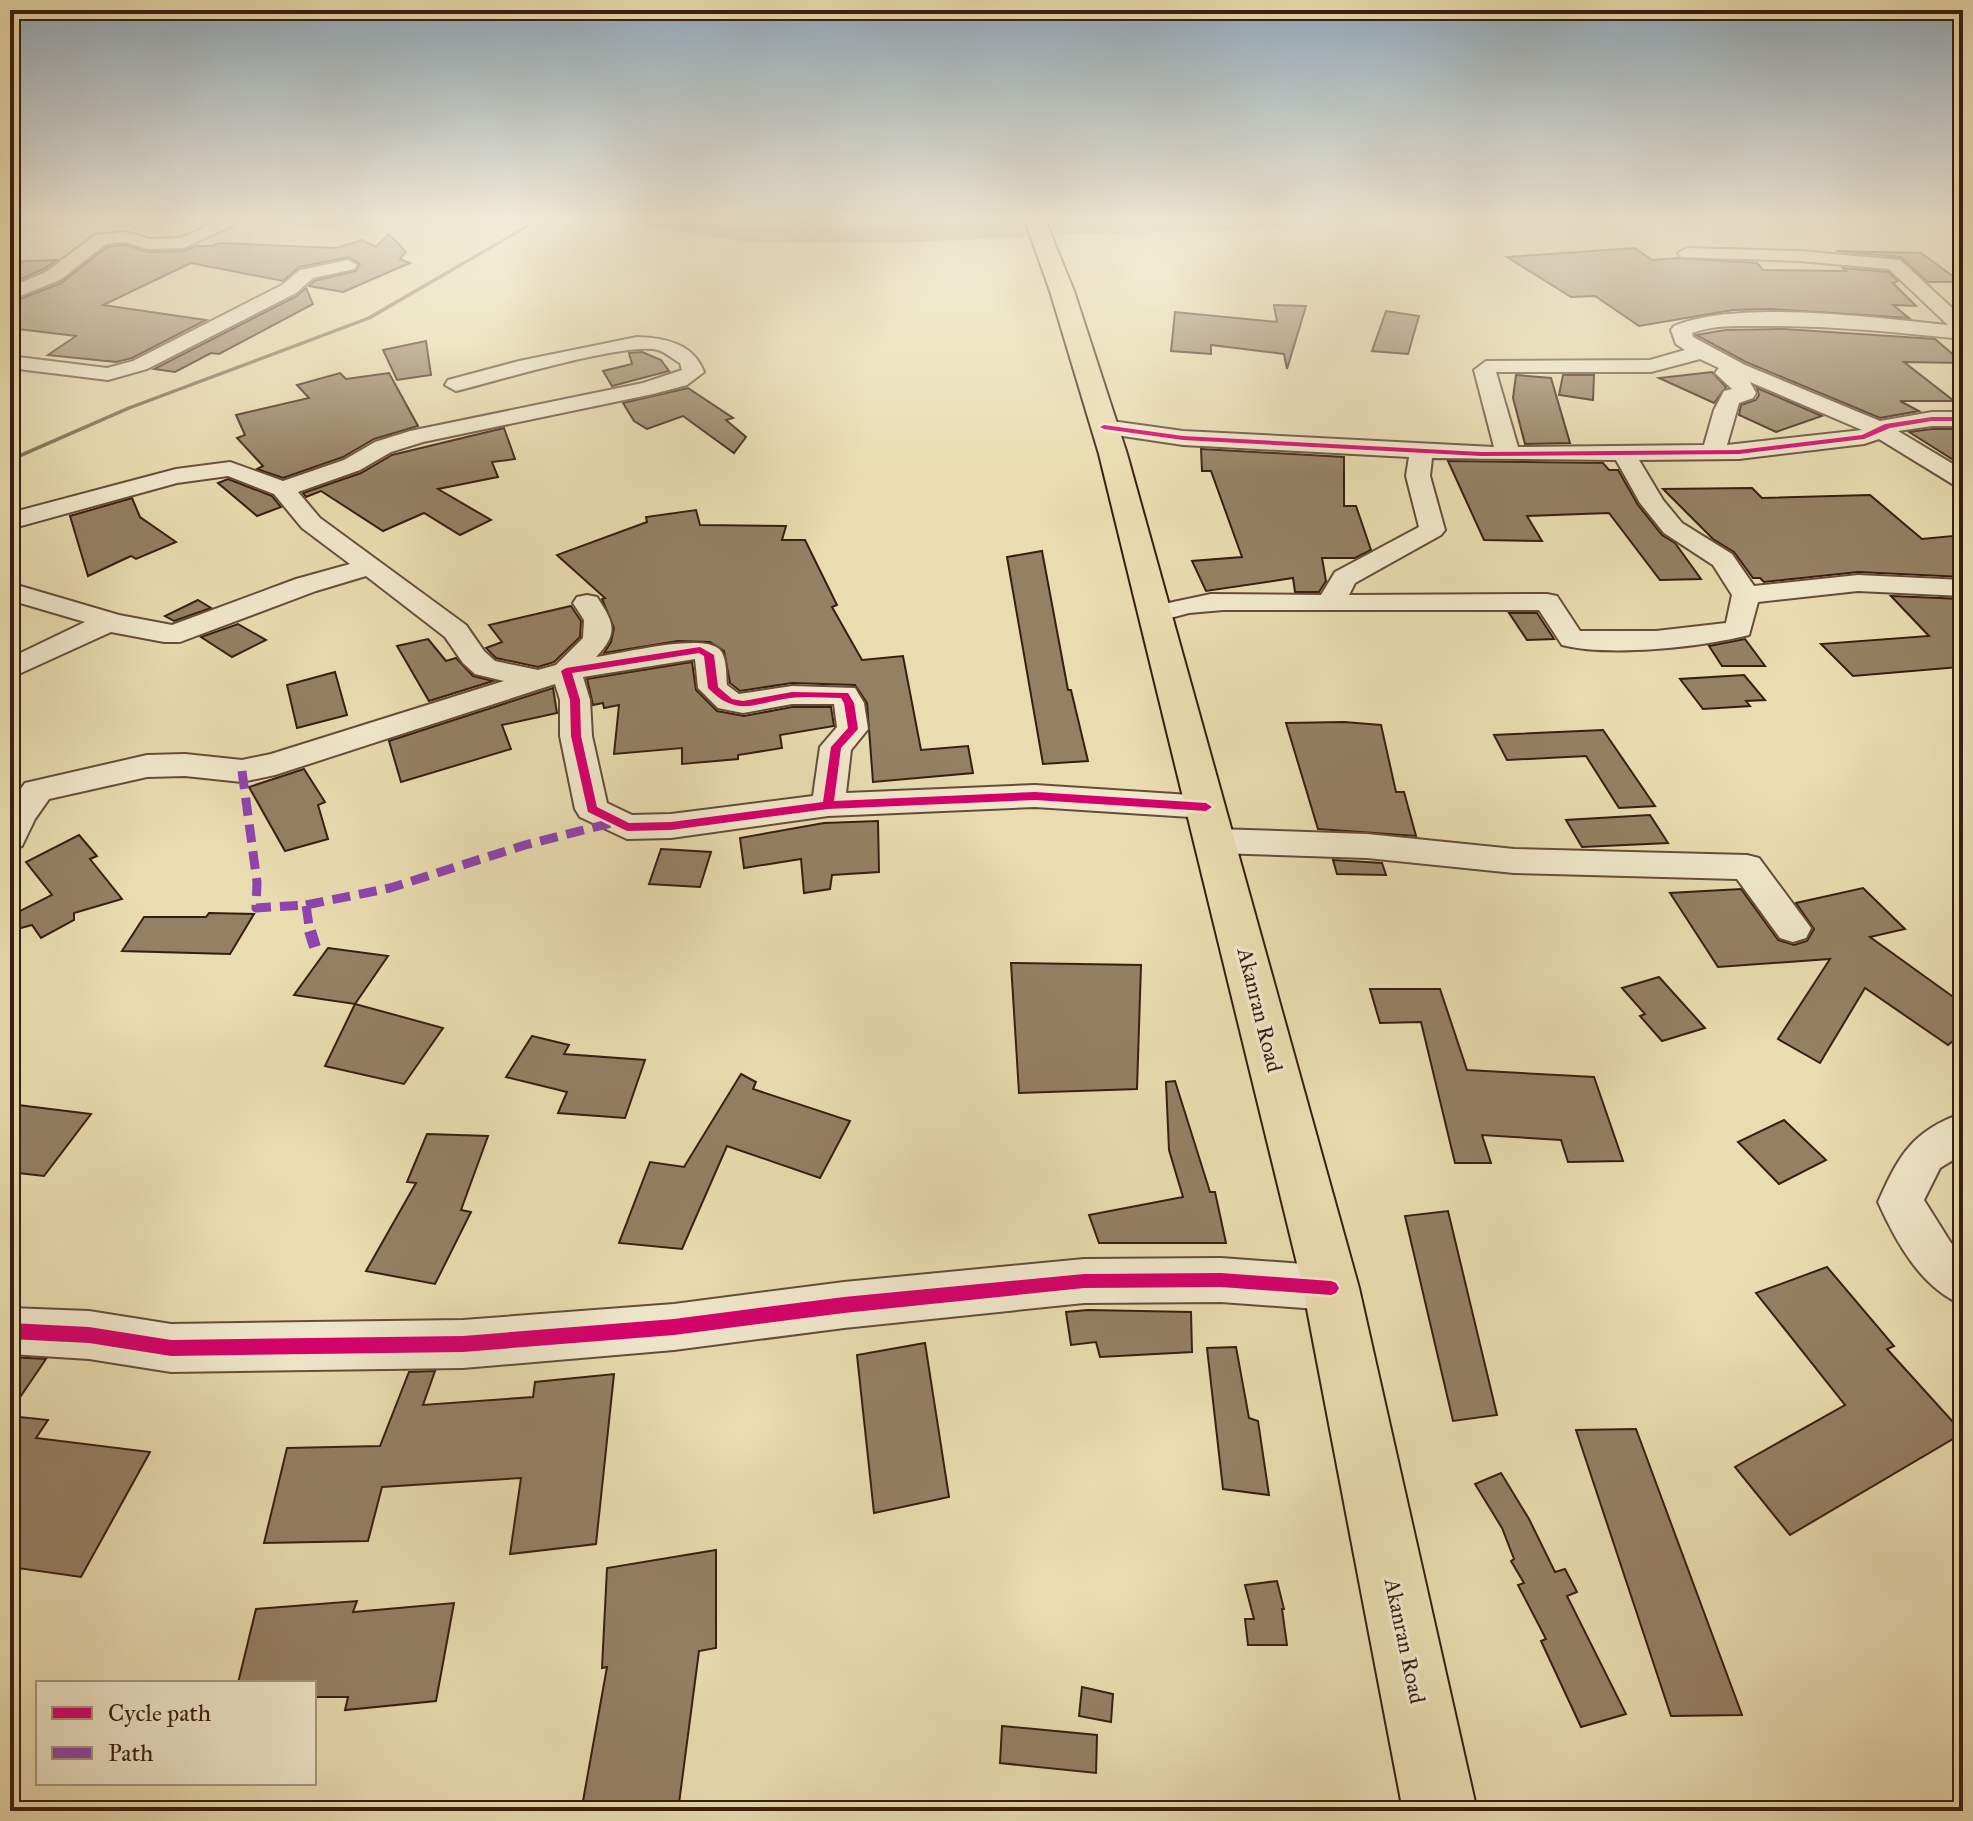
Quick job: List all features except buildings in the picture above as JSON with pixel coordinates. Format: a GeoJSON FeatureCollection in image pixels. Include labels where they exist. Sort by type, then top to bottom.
{"type":"FeatureCollection","features":[{"type":"Feature","properties":{"kind":"main road","name":"Akanran Road"},"geometry":{"type":"LineString","coordinates":[[1066,305],[1104,427],[1155,614],[1331,1288],[1440,1811]]}},
{"type":"Feature","properties":{"kind":"street"},"geometry":{"type":"LineString","coordinates":[[10,362],[108,374],[140,365],[258,305]]}},
{"type":"Feature","properties":{"kind":"street"},"geometry":{"type":"LineString","coordinates":[[1936,305],[1963,331]]}},
{"type":"Feature","properties":{"kind":"street"},"geometry":{"type":"LineString","coordinates":[[1963,331],[1867,322],[1773,318],[1721,320],[1681,330],[1683,340],[1701,352],[1733,369],[1837,409],[1881,431],[1963,480]]}},
{"type":"Feature","properties":{"kind":"street"},"geometry":{"type":"LineString","coordinates":[[587,333],[595,340],[613,346]]}},
{"type":"Feature","properties":{"kind":"street"},"geometry":{"type":"LineString","coordinates":[[283,489],[352,465],[383,447],[418,436],[645,389],[679,380],[693,372],[689,360],[653,341],[613,346],[456,385]]}},
{"type":"Feature","properties":{"kind":"street"},"geometry":{"type":"LineString","coordinates":[[1508,454],[1485,370],[1493,365],[1651,366],[1701,352]]}},
{"type":"Feature","properties":{"kind":"street"},"geometry":{"type":"LineString","coordinates":[[1712,452],[1719,440],[1718,429],[1727,411],[1727,403],[1732,396],[1745,393],[1745,389],[1726,373],[1733,369]]}},
{"type":"Feature","properties":{"kind":"street"},"geometry":{"type":"LineString","coordinates":[[1104,427],[1183,438],[1421,451],[1508,454],[1739,452],[1864,437],[1888,426],[1932,419],[1963,419]]}},
{"type":"Feature","properties":{"kind":"street"},"geometry":{"type":"LineString","coordinates":[[1331,603],[1344,578],[1432,530],[1418,476],[1421,451]]}},
{"type":"Feature","properties":{"kind":"street"},"geometry":{"type":"LineString","coordinates":[[1155,614],[1181,606],[1221,600],[1246,604],[1547,602],[1572,639],[1648,640],[1717,635],[1739,629],[1746,595],[1723,560],[1673,528],[1652,503],[1623,452]]}},
{"type":"Feature","properties":{"kind":"street"},"geometry":{"type":"LineString","coordinates":[[10,521],[176,476],[230,469],[283,489],[311,523],[456,631],[473,657],[485,668],[552,675],[575,700],[576,736],[592,809],[627,827],[671,826],[828,805],[1035,796],[1367,846],[1514,861],[1747,867],[1793,928]]}},
{"type":"Feature","properties":{"kind":"street"},"geometry":{"type":"LineString","coordinates":[[10,591],[164,636],[180,633],[306,585],[369,567]]}},
{"type":"Feature","properties":{"kind":"street"},"geometry":{"type":"LineString","coordinates":[[1746,595],[1858,583],[1963,588]]}},
{"type":"Feature","properties":{"kind":"street"},"geometry":{"type":"LineString","coordinates":[[552,675],[597,640],[598,620],[587,603]]}},
{"type":"Feature","properties":{"kind":"street"},"geometry":{"type":"LineString","coordinates":[[10,669],[89,631],[117,623]]}},
{"type":"Feature","properties":{"kind":"street"},"geometry":{"type":"LineString","coordinates":[[10,838],[19,816],[37,791],[147,766],[185,765],[242,771],[275,764],[552,675],[700,650],[709,655],[713,688],[729,701],[743,704],[792,695],[844,695],[849,703],[853,729],[836,747],[828,805]]}},
{"type":"Feature","properties":{"kind":"street"},"geometry":{"type":"LineString","coordinates":[[1963,1131],[1925,1155],[1900,1202],[1935,1258],[1963,1283]]}},
{"type":"Feature","properties":{"kind":"street"},"geometry":{"type":"LineString","coordinates":[[10,1331],[89,1335],[171,1348],[463,1344],[674,1327],[844,1305],[1084,1281],[1221,1280],[1331,1288]]}},
{"type":"Feature","properties":{"kind":"waterway"},"geometry":{"type":"LineString","coordinates":[[10,460],[129,408],[369,318],[392,305]]}},
{"type":"Feature","properties":{"kind":"marked path"},"geometry":{"type":"LineString","coordinates":[[242,771],[257,882],[256,908],[306,905],[306,920],[315,947]]}},
{"type":"Feature","properties":{"kind":"marked path"},"geometry":{"type":"LineString","coordinates":[[306,905],[390,888],[525,845],[615,822]]}},
{"type":"Feature","properties":{"kind":"cycle path"},"geometry":{"type":"LineString","coordinates":[[1104,427],[1183,438],[1481,454],[1739,452],[1864,437],[1888,426],[1932,419],[1963,419]]}},
{"type":"Feature","properties":{"kind":"cycle path"},"geometry":{"type":"LineString","coordinates":[[828,805],[836,747],[853,729],[849,703],[844,695],[792,695],[743,704],[729,701],[713,688],[709,655],[700,650],[566,671],[575,700],[576,736],[592,809],[627,827],[671,826],[828,805],[1035,796],[1206,807]]}},
{"type":"Feature","properties":{"kind":"cycle path"},"geometry":{"type":"LineString","coordinates":[[10,1331],[89,1335],[171,1348],[463,1344],[674,1327],[844,1305],[1084,1281],[1221,1280],[1331,1288]]}}]}
